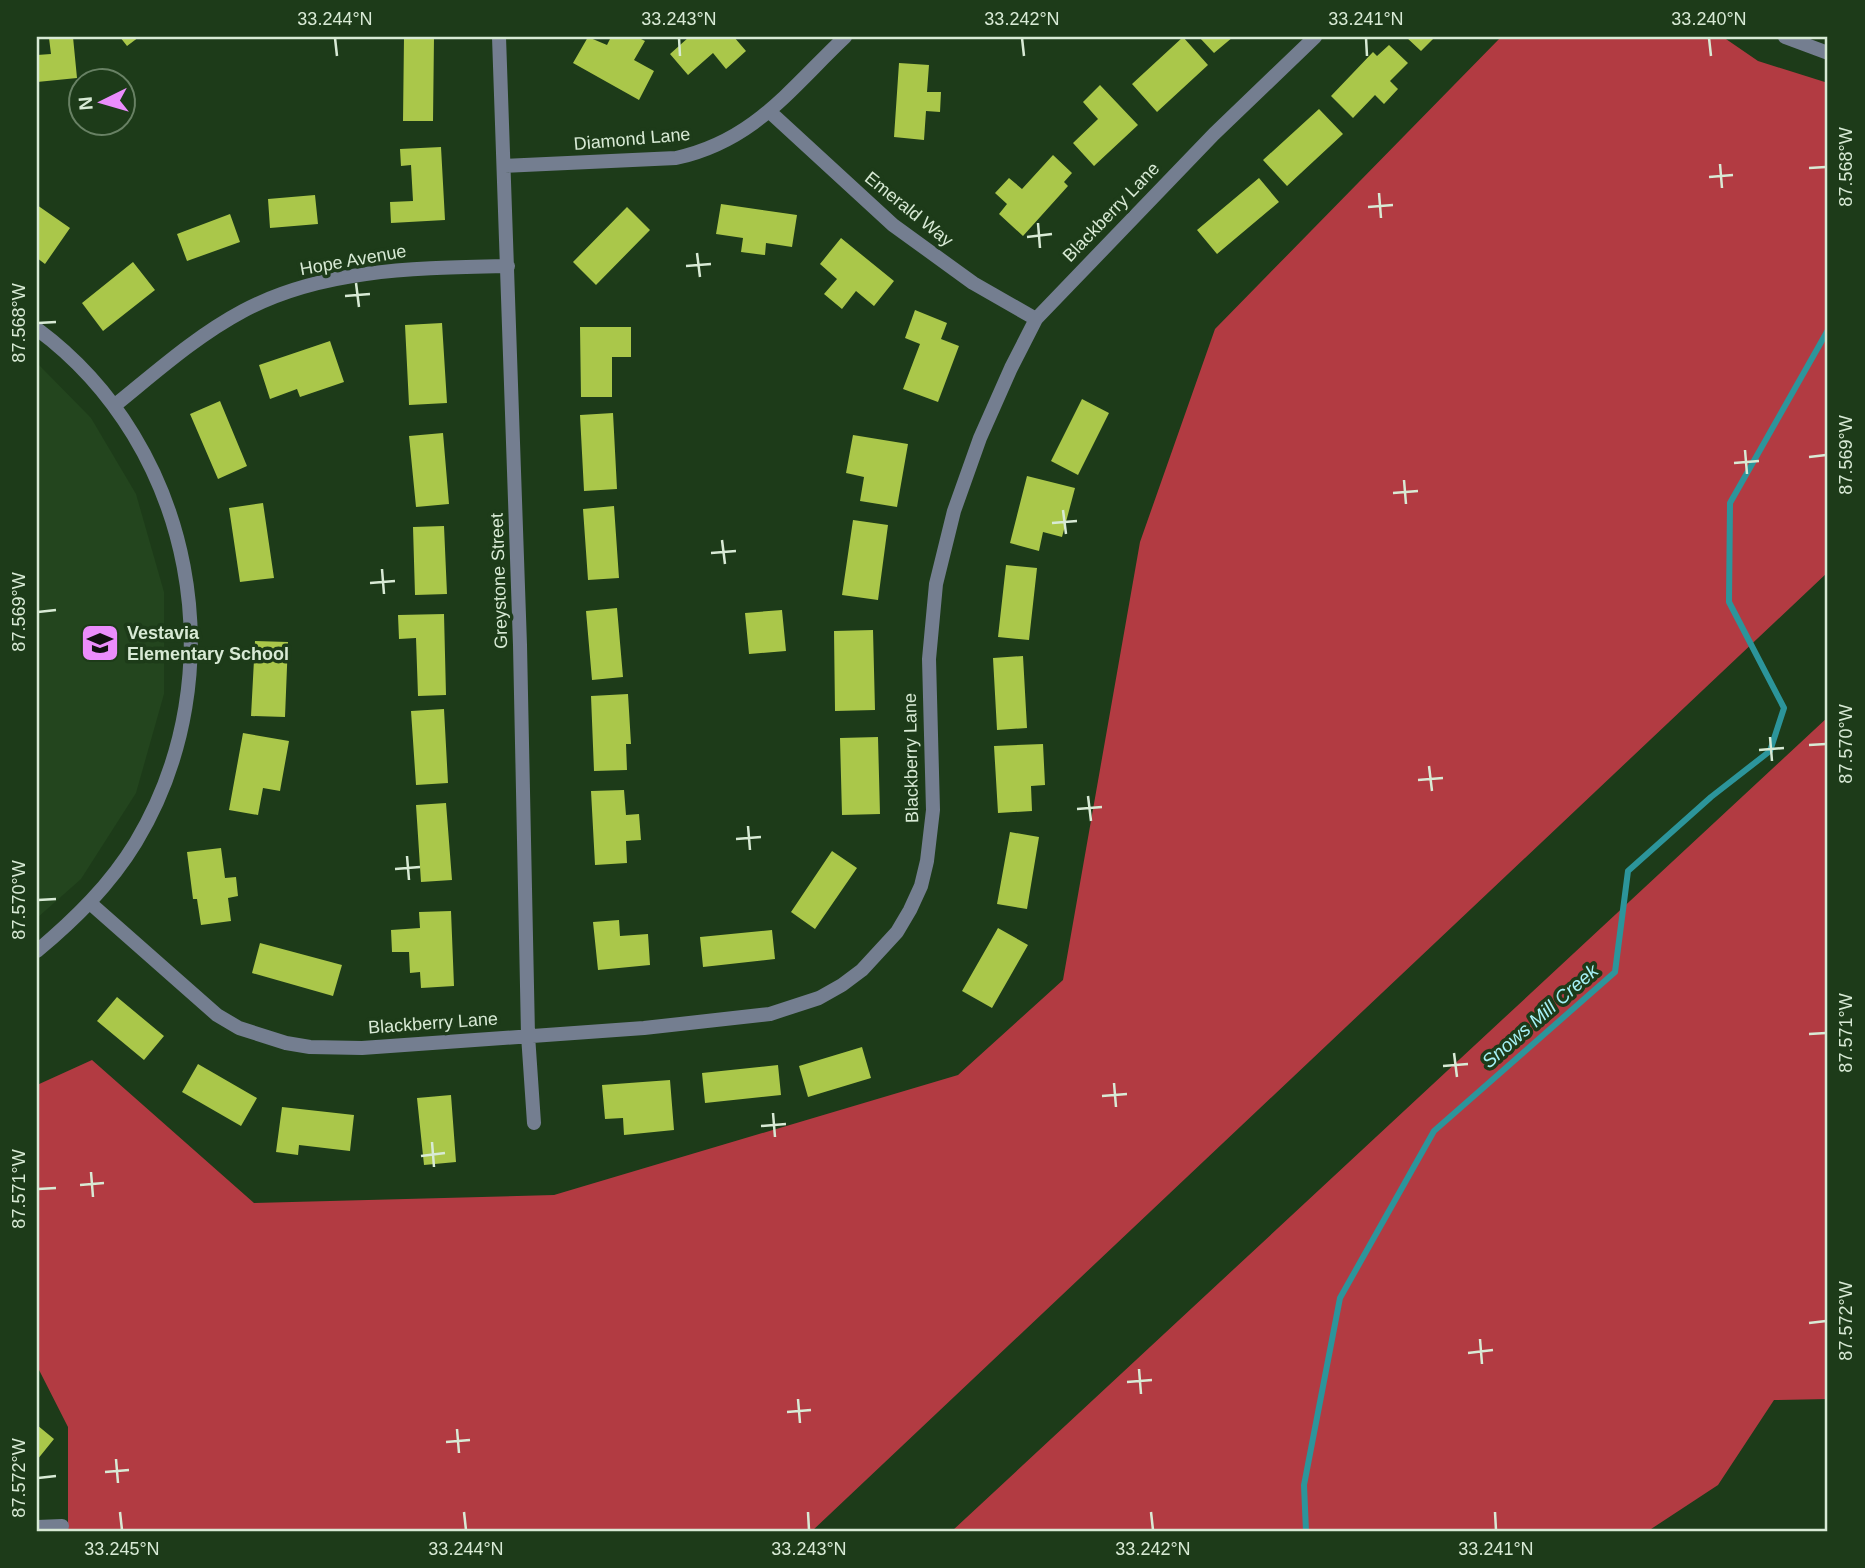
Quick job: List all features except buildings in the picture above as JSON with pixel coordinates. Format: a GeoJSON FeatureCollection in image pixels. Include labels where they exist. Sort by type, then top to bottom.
{"type":"FeatureCollection","features":[{"type":"Feature","properties":{"kind":"street","name":"Greystone Street"},"geometry":{"type":"LineString","coordinates":[[499,37],[520,645],[528,1035],[534,1123]]}},
{"type":"Feature","properties":{"kind":"street","name":"Diamond Lane"},"geometry":{"type":"LineString","coordinates":[[505,166],[676,158],[700,153],[736,136],[770,112],[789,90],[845,37]]}},
{"type":"Feature","properties":{"kind":"street","name":"Blackberry Lane"},"geometry":{"type":"LineString","coordinates":[[90,903],[217,1015],[261,1037],[310,1047],[362,1048],[644,1028],[771,1014],[794,1007],[842,985],[862,970],[897,932],[921,886],[933,810],[929,659],[936,584],[954,511],[980,438],[1011,368],[1036,319],[1214,134],[1315,37]]}},
{"type":"Feature","properties":{"kind":"street"},"geometry":{"type":"LineString","coordinates":[[1785,37],[1828,53]]}},
{"type":"Feature","properties":{"kind":"street","name":"Emerald Way"},"geometry":{"type":"LineString","coordinates":[[770,112],[893,225],[973,283],[1036,319]]}},
{"type":"Feature","properties":{"kind":"street","name":"Hope Avenue"},"geometry":{"type":"LineString","coordinates":[[114,406],[201,337],[244,310],[290,291],[339,279],[414,269],[508,266]]}},
{"type":"Feature","properties":{"kind":"street"},"geometry":{"type":"LineString","coordinates":[[37,329],[85,371],[114,406],[154,471],[180,544],[188,582],[191,620],[188,697],[169,772],[154,807],[115,873],[90,903],[37,951]]}},
{"type":"Feature","properties":{"kind":"street"},"geometry":{"type":"LineString","coordinates":[[37,1528],[62,1526]]}},
{"type":"Feature","properties":{"kind":"shaded area"},"geometry":{"type":"Polygon","coordinates":[[[1501,37],[1723,37],[1758,61],[1828,83],[1828,572],[812,1531],[68,1531],[68,1427],[37,1366],[37,1085],[92,1060],[254,1203],[554,1195],[958,1075],[1063,980],[1140,542],[1215,329],[1501,37]]]}},
{"type":"Feature","properties":{"kind":"shaded area","name":"Vestavia Elementary School"},"geometry":{"type":"Polygon","coordinates":[[[37,363],[91,418],[136,494],[164,592],[164,694],[136,793],[81,879],[37,918],[37,363]]]}},
{"type":"Feature","properties":{"kind":"shaded area"},"geometry":{"type":"Polygon","coordinates":[[[1828,717],[1828,1399],[1774,1400],[1718,1485],[1648,1531],[952,1531],[1828,717]]]}},
{"type":"Feature","properties":{"kind":"waterway","name":"Snows Mill Creek"},"geometry":{"type":"LineString","coordinates":[[1306,1531],[1304,1485],[1340,1298],[1434,1131],[1615,972],[1628,871],[1711,797],[1770,751],[1784,708],[1729,602],[1730,503],[1828,330]]}},
{"type":"Feature","properties":{"kind":"place","name":"Vestavia Elementary School"},"geometry":{"type":"Point","coordinates":[100,643]}}]}
